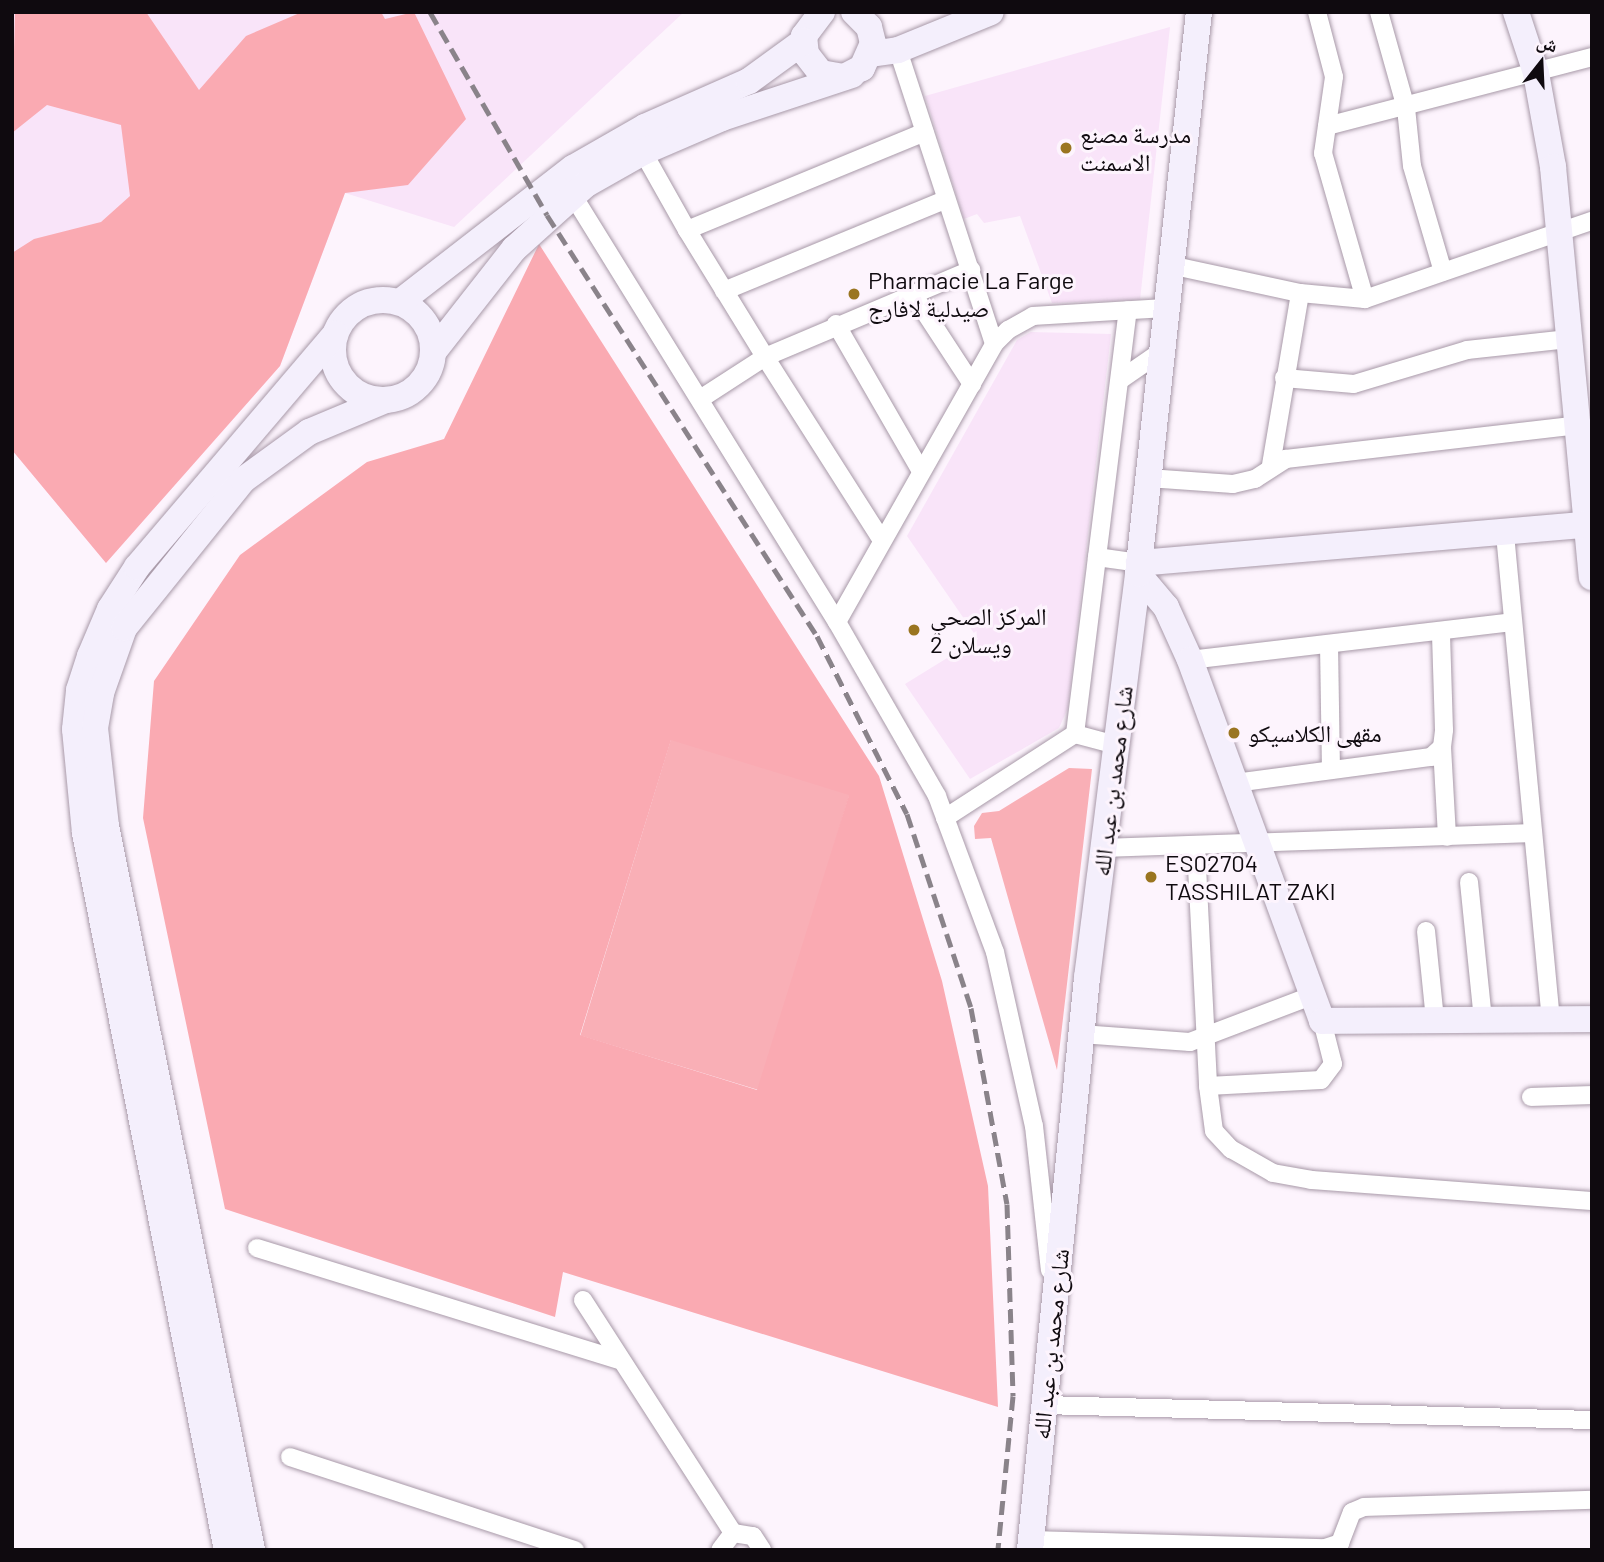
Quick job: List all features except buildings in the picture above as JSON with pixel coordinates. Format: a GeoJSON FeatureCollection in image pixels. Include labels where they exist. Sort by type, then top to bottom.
{"type":"FeatureCollection","features":[{"type":"Feature","properties":{"kind":"street"},"geometry":{"type":"LineString","coordinates":[[434,351],[514,249],[572,194],[643,152],[735,114],[852,75],[871,54],[898,50],[991,12]]}},
{"type":"Feature","properties":{"kind":"street","name":"شارع محمد بن عبد الله"},"geometry":{"type":"LineString","coordinates":[[1030,1545],[1082,1034],[1139,568],[1159,353],[1199,12]]}},
{"type":"Feature","properties":{"kind":"street"},"geometry":{"type":"LineString","coordinates":[[1317,12],[1334,77],[1322,153],[1365,299]]}},
{"type":"Feature","properties":{"kind":"street"},"geometry":{"type":"LineString","coordinates":[[1379,12],[1406,108],[1412,166],[1443,272]]}},
{"type":"Feature","properties":{"kind":"street"},"geometry":{"type":"LineString","coordinates":[[1516,12],[1536,73],[1561,231],[1568,339],[1590,524],[1592,577]]}},
{"type":"Feature","properties":{"kind":"street"},"geometry":{"type":"LineString","coordinates":[[871,54],[862,17],[930,36]]}},
{"type":"Feature","properties":{"kind":"street"},"geometry":{"type":"LineString","coordinates":[[813,21],[806,54],[821,73],[852,75]]}},
{"type":"Feature","properties":{"kind":"street"},"geometry":{"type":"LineString","coordinates":[[400,302],[573,167],[645,127],[749,81],[813,21]]}},
{"type":"Feature","properties":{"kind":"street"},"geometry":{"type":"LineString","coordinates":[[898,50],[994,344]]}},
{"type":"Feature","properties":{"kind":"street"},"geometry":{"type":"LineString","coordinates":[[1326,126],[1406,108],[1592,57]]}},
{"type":"Feature","properties":{"kind":"street"},"geometry":{"type":"LineString","coordinates":[[687,230],[925,132]]}},
{"type":"Feature","properties":{"kind":"street"},"geometry":{"type":"LineString","coordinates":[[643,152],[724,291],[881,539]]}},
{"type":"Feature","properties":{"kind":"street"},"geometry":{"type":"LineString","coordinates":[[572,194],[837,622],[937,796],[995,952],[1031,1112],[1054,1308]]}},
{"type":"Feature","properties":{"kind":"street"},"geometry":{"type":"LineString","coordinates":[[724,291],[945,200]]}},
{"type":"Feature","properties":{"kind":"street"},"geometry":{"type":"LineString","coordinates":[[1170,265],[1300,293],[1365,299],[1592,221]]}},
{"type":"Feature","properties":{"kind":"street"},"geometry":{"type":"LineString","coordinates":[[700,399],[765,357],[836,324],[971,270]]}},
{"type":"Feature","properties":{"kind":"street"},"geometry":{"type":"LineString","coordinates":[[1271,465],[1300,293]]}},
{"type":"Feature","properties":{"kind":"street"},"geometry":{"type":"LineString","coordinates":[[913,294],[972,384]]}},
{"type":"Feature","properties":{"kind":"street"},"geometry":{"type":"LineString","coordinates":[[227,1550],[85,833],[75,729],[79,690],[110,609],[137,567],[355,308],[383,299],[400,302],[425,321],[434,351],[432,365],[415,390],[309,432],[243,480],[124,628],[101,693],[95,728],[106,826],[252,1550]]}},
{"type":"Feature","properties":{"kind":"street"},"geometry":{"type":"LineString","coordinates":[[837,622],[881,539],[994,344],[1020,319],[1165,308]]}},
{"type":"Feature","properties":{"kind":"street"},"geometry":{"type":"LineString","coordinates":[[1075,734],[1128,310]]}},
{"type":"Feature","properties":{"kind":"street"},"geometry":{"type":"LineString","coordinates":[[836,324],[921,471]]}},
{"type":"Feature","properties":{"kind":"street"},"geometry":{"type":"LineString","coordinates":[[335,334],[332,350],[343,381],[370,399],[386,400]]}},
{"type":"Feature","properties":{"kind":"street"},"geometry":{"type":"LineString","coordinates":[[1284,378],[1354,384],[1467,350],[1568,339]]}},
{"type":"Feature","properties":{"kind":"street"},"geometry":{"type":"LineString","coordinates":[[1120,380],[1159,353]]}},
{"type":"Feature","properties":{"kind":"street"},"geometry":{"type":"LineString","coordinates":[[1149,478],[1233,484],[1255,480],[1271,465],[1286,459],[1578,425]]}},
{"type":"Feature","properties":{"kind":"street"},"geometry":{"type":"LineString","coordinates":[[1097,557],[1139,568],[1590,524]]}},
{"type":"Feature","properties":{"kind":"street"},"geometry":{"type":"LineString","coordinates":[[1505,534],[1551,1020]]}},
{"type":"Feature","properties":{"kind":"street"},"geometry":{"type":"LineString","coordinates":[[1139,568],[1166,607],[1190,660],[1314,995],[1333,1064],[1321,1080],[1208,1086]]}},
{"type":"Feature","properties":{"kind":"street"},"geometry":{"type":"LineString","coordinates":[[1190,660],[1441,633],[1512,622]]}},
{"type":"Feature","properties":{"kind":"street"},"geometry":{"type":"LineString","coordinates":[[1441,633],[1442,747],[1447,837]]}},
{"type":"Feature","properties":{"kind":"street"},"geometry":{"type":"LineString","coordinates":[[1329,644],[1331,770]]}},
{"type":"Feature","properties":{"kind":"street"},"geometry":{"type":"LineString","coordinates":[[945,818],[1075,734],[1116,745]]}},
{"type":"Feature","properties":{"kind":"street"},"geometry":{"type":"LineString","coordinates":[[1235,783],[1431,757],[1442,747]]}},
{"type":"Feature","properties":{"kind":"street"},"geometry":{"type":"LineString","coordinates":[[1104,848],[1258,845],[1532,833]]}},
{"type":"Feature","properties":{"kind":"street"},"geometry":{"type":"LineString","coordinates":[[1196,847],[1208,1086],[1214,1131],[1250,1163],[1273,1172],[1311,1180],[1592,1201]]}},
{"type":"Feature","properties":{"kind":"street"},"geometry":{"type":"LineString","coordinates":[[1469,882],[1483,1019]]}},
{"type":"Feature","properties":{"kind":"street"},"geometry":{"type":"LineString","coordinates":[[1426,931],[1435,1020]]}},
{"type":"Feature","properties":{"kind":"street"},"geometry":{"type":"LineString","coordinates":[[1082,1034],[1171,1043],[1205,1038],[1314,995]]}},
{"type":"Feature","properties":{"kind":"street"},"geometry":{"type":"LineString","coordinates":[[1322,1021],[1592,1020]]}},
{"type":"Feature","properties":{"kind":"street"},"geometry":{"type":"LineString","coordinates":[[1531,1097],[1592,1095]]}},
{"type":"Feature","properties":{"kind":"street"},"geometry":{"type":"LineString","coordinates":[[257,1248],[618,1360]]}},
{"type":"Feature","properties":{"kind":"street"},"geometry":{"type":"LineString","coordinates":[[583,1300],[618,1360],[733,1533],[753,1536],[762,1550]]}},
{"type":"Feature","properties":{"kind":"street"},"geometry":{"type":"LineString","coordinates":[[1044,1405],[1592,1420]]}},
{"type":"Feature","properties":{"kind":"street"},"geometry":{"type":"LineString","coordinates":[[290,1457],[575,1550]]}},
{"type":"Feature","properties":{"kind":"street"},"geometry":{"type":"LineString","coordinates":[[1030,1545],[1325,1548],[1340,1544],[1352,1512],[1364,1507],[1592,1500]]}},
{"type":"Feature","properties":{"kind":"street"},"geometry":{"type":"LineString","coordinates":[[720,1550],[733,1533]]}},
{"type":"Feature","properties":{"kind":"shaded area"},"geometry":{"type":"Polygon","coordinates":[[[12,12],[684,12],[454,227],[345,193],[280,366],[106,563],[12,450],[12,12]]]}},
{"type":"Feature","properties":{"kind":"shaded area"},"geometry":{"type":"Polygon","coordinates":[[[15,12],[146,12],[199,90],[246,36],[302,12],[381,12],[385,19],[414,12],[466,119],[408,185],[345,193],[280,366],[106,563],[12,450],[12,253],[34,239],[101,222],[130,196],[121,125],[47,105],[12,133],[15,12]]]}},
{"type":"Feature","properties":{"kind":"shaded area"},"geometry":{"type":"Polygon","coordinates":[[[1170,27],[1140,300],[1052,303],[1020,216],[984,223],[977,214],[964,219],[925,96],[1170,27]]]}},
{"type":"Feature","properties":{"kind":"shaded area"},"geometry":{"type":"Polygon","coordinates":[[[539,244],[879,776],[942,981],[988,1186],[998,1407],[563,1272],[555,1317],[225,1209],[143,818],[154,681],[240,555],[367,462],[444,439],[539,244]],[[671,740],[580,1035],[757,1090],[849,795],[671,740]]]}},
{"type":"Feature","properties":{"kind":"shaded area"},"geometry":{"type":"Polygon","coordinates":[[[1031,332],[1111,334],[1068,708],[1059,728],[970,779],[905,684],[978,639],[907,536],[1017,340],[1031,332]]]}},
{"type":"Feature","properties":{"kind":"shaded area"},"geometry":{"type":"Polygon","coordinates":[[[671,739],[850,794],[759,1090],[580,1035],[671,739]]]}},
{"type":"Feature","properties":{"kind":"shaded area"},"geometry":{"type":"Polygon","coordinates":[[[1069,768],[1092,769],[1057,1070],[991,838],[975,839],[974,826],[982,813],[999,811],[1069,768]]]}},
{"type":"Feature","properties":{"kind":"railway"},"geometry":{"type":"LineString","coordinates":[[430,12],[547,215],[817,636],[907,814],[971,1008],[1007,1204],[1013,1396],[998,1550]]}},
{"type":"Feature","properties":{"kind":"place","name":"مدرسة مصنع الاسمنت"},"geometry":{"type":"Point","coordinates":[1066,148]}},
{"type":"Feature","properties":{"kind":"place","name":"Pharmacie La Farge صيدلية لافارج"},"geometry":{"type":"Point","coordinates":[854,294]}},
{"type":"Feature","properties":{"kind":"place","name":"المركز الصحي ويسلان 2"},"geometry":{"type":"Point","coordinates":[914,630]}},
{"type":"Feature","properties":{"kind":"place","name":"مقهى الكلاسيكو"},"geometry":{"type":"Point","coordinates":[1234,733]}},
{"type":"Feature","properties":{"kind":"place","name":"ES02704 TASSHILAT ZAKI"},"geometry":{"type":"Point","coordinates":[1151,877]}}]}
